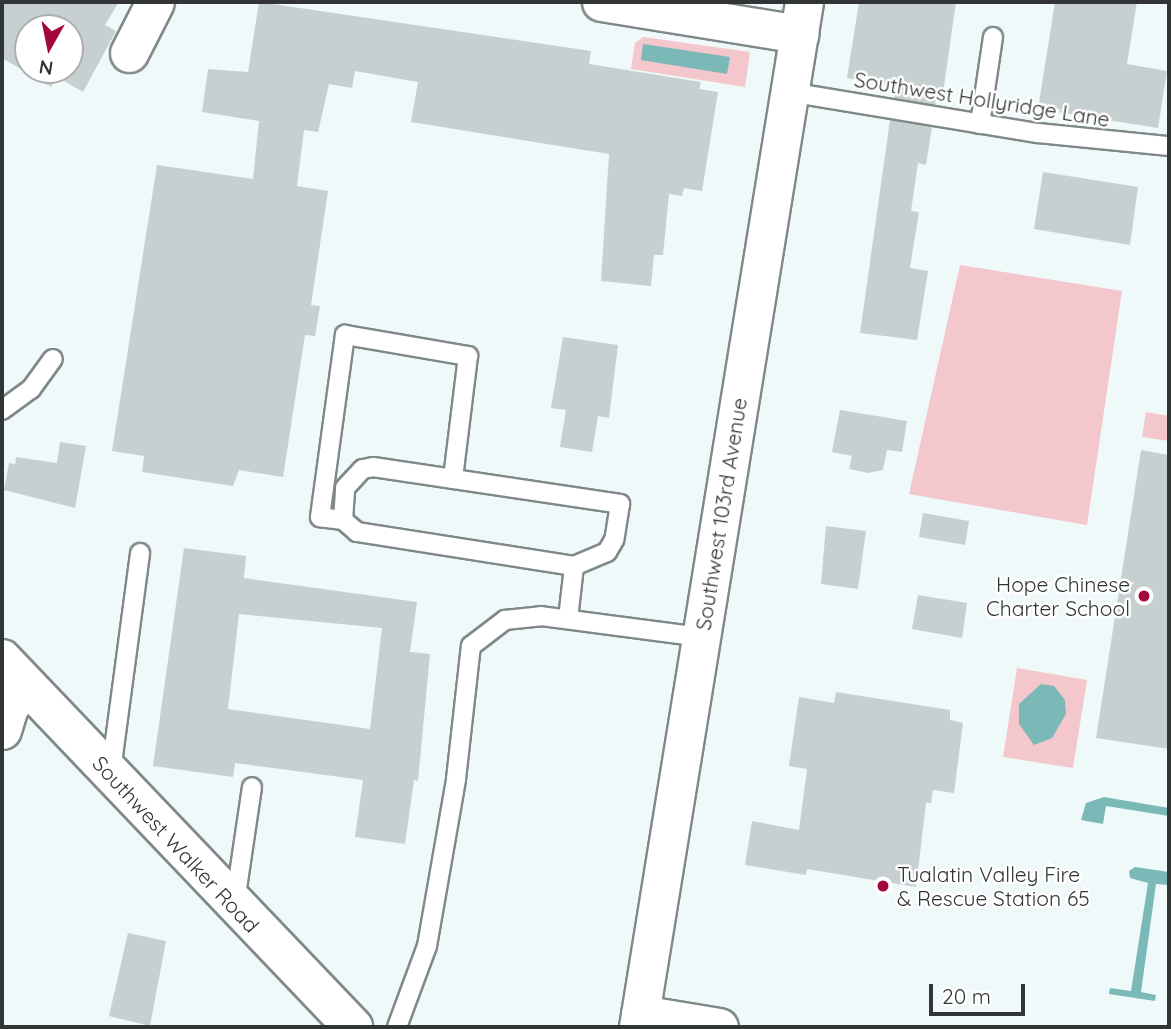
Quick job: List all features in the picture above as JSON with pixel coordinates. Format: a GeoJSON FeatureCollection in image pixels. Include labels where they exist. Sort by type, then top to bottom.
{"type":"FeatureCollection","features":[{"type":"Feature","properties":{"kind":"main road","name":"Southwest Walker Road"},"geometry":{"type":"LineString","coordinates":[[14,672],[353,1027]]}},
{"type":"Feature","properties":{"kind":"street"},"geometry":{"type":"LineString","coordinates":[[129,53],[155,2]]}},
{"type":"Feature","properties":{"kind":"street"},"geometry":{"type":"LineString","coordinates":[[601,2],[801,18]]}},
{"type":"Feature","properties":{"kind":"street","name":"Southwest 103rd Avenue"},"geometry":{"type":"LineString","coordinates":[[639,1021],[801,18]]}},
{"type":"Feature","properties":{"kind":"street"},"geometry":{"type":"LineString","coordinates":[[2,730],[9,707],[14,672]]}},
{"type":"Feature","properties":{"kind":"street"},"geometry":{"type":"LineString","coordinates":[[639,1021],[719,1027]]}},
{"type":"Feature","properties":{"kind":"lane"},"geometry":{"type":"LineString","coordinates":[[980,124],[993,37]]}},
{"type":"Feature","properties":{"kind":"lane","name":"Southwest Hollyridge Lane"},"geometry":{"type":"LineString","coordinates":[[789,92],[980,124],[1169,146]]}},
{"type":"Feature","properties":{"kind":"lane"},"geometry":{"type":"LineString","coordinates":[[343,520],[345,488],[363,469],[453,479],[620,504],[614,540],[607,552],[574,566],[357,532],[343,520],[320,517],[345,335],[468,356],[453,479]]}},
{"type":"Feature","properties":{"kind":"lane"},"geometry":{"type":"LineString","coordinates":[[2,410],[31,389],[53,359]]}},
{"type":"Feature","properties":{"kind":"lane"},"geometry":{"type":"LineString","coordinates":[[111,774],[140,553]]}},
{"type":"Feature","properties":{"kind":"lane"},"geometry":{"type":"LineString","coordinates":[[568,619],[574,566]]}},
{"type":"Feature","properties":{"kind":"lane"},"geometry":{"type":"LineString","coordinates":[[397,1027],[427,946],[456,779],[471,646],[505,620],[541,616],[701,637]]}},
{"type":"Feature","properties":{"kind":"lane"},"geometry":{"type":"LineString","coordinates":[[235,906],[252,787]]}},
{"type":"Feature","properties":{"kind":"shaded area"},"geometry":{"type":"Polygon","coordinates":[[[643,37],[750,52],[745,87],[631,69],[635,43],[643,37]]]}},
{"type":"Feature","properties":{"kind":"shaded area"},"geometry":{"type":"Polygon","coordinates":[[[960,265],[1122,291],[1087,525],[909,494],[960,265]]]}},
{"type":"Feature","properties":{"kind":"shaded area"},"geometry":{"type":"Polygon","coordinates":[[[1146,412],[1169,416],[1169,441],[1142,437],[1146,412]]]}},
{"type":"Feature","properties":{"kind":"shaded area"},"geometry":{"type":"Polygon","coordinates":[[[1017,668],[1087,680],[1073,768],[1003,757],[1017,668]]]}},
{"type":"Feature","properties":{"kind":"water"},"geometry":{"type":"Polygon","coordinates":[[[643,44],[730,57],[727,74],[641,60],[643,44]]]}},
{"type":"Feature","properties":{"kind":"water"},"geometry":{"type":"Polygon","coordinates":[[[1041,684],[1054,686],[1065,700],[1066,714],[1052,738],[1034,745],[1019,724],[1019,704],[1041,684]]]}},
{"type":"Feature","properties":{"kind":"water"},"geometry":{"type":"Polygon","coordinates":[[[1104,797],[1169,808],[1169,816],[1106,806],[1103,824],[1081,820],[1086,803],[1104,797]]]}},
{"type":"Feature","properties":{"kind":"water"},"geometry":{"type":"Polygon","coordinates":[[[1135,867],[1169,872],[1169,885],[1156,884],[1141,992],[1156,995],[1155,1001],[1109,994],[1110,988],[1131,991],[1148,883],[1130,878],[1129,871],[1135,867]]]}},
{"type":"Feature","properties":{"kind":"building"},"geometry":{"type":"Polygon","coordinates":[[[2,2],[119,2],[105,25],[116,31],[83,92],[69,84],[84,84],[84,14],[14,14],[14,65],[2,58],[2,2]]]}},
{"type":"Feature","properties":{"kind":"building"},"geometry":{"type":"Polygon","coordinates":[[[259,2],[591,51],[589,64],[701,82],[699,89],[718,92],[702,191],[684,188],[682,196],[669,194],[663,255],[654,255],[651,286],[601,281],[609,154],[411,122],[418,82],[355,71],[352,88],[329,84],[318,132],[304,130],[297,186],[328,191],[311,305],[320,306],[315,336],[305,335],[283,477],[239,470],[233,486],[142,472],[144,456],[112,451],[157,165],[253,179],[259,121],[202,112],[208,69],[248,72],[259,2]]]}},
{"type":"Feature","properties":{"kind":"building"},"geometry":{"type":"Polygon","coordinates":[[[859,2],[956,2],[943,93],[937,92],[935,105],[894,98],[896,86],[847,78],[859,2]]]}},
{"type":"Feature","properties":{"kind":"building"},"geometry":{"type":"Polygon","coordinates":[[[1055,2],[1137,2],[1127,64],[1167,71],[1158,128],[1038,109],[1055,2]]]}},
{"type":"Feature","properties":{"kind":"building"},"geometry":{"type":"Polygon","coordinates":[[[890,120],[932,127],[926,165],[918,163],[911,211],[919,212],[910,268],[928,271],[917,340],[860,333],[890,120]]]}},
{"type":"Feature","properties":{"kind":"building"},"geometry":{"type":"Polygon","coordinates":[[[1043,172],[1138,187],[1130,245],[1034,229],[1043,172]]]}},
{"type":"Feature","properties":{"kind":"building"},"geometry":{"type":"Polygon","coordinates":[[[563,337],[618,345],[609,418],[598,416],[592,452],[560,447],[566,410],[551,408],[563,337]]]}},
{"type":"Feature","properties":{"kind":"building"},"geometry":{"type":"Polygon","coordinates":[[[840,410],[907,421],[902,452],[887,450],[883,470],[868,473],[849,469],[852,456],[832,452],[840,410]]]}},
{"type":"Feature","properties":{"kind":"building"},"geometry":{"type":"Polygon","coordinates":[[[60,442],[86,446],[75,508],[4,490],[9,463],[15,464],[16,457],[57,463],[60,442]]]}},
{"type":"Feature","properties":{"kind":"building","name":"Hope Chinese Charter School"},"geometry":{"type":"Polygon","coordinates":[[[1141,450],[1169,455],[1169,749],[1096,738],[1141,450]]]}},
{"type":"Feature","properties":{"kind":"building"},"geometry":{"type":"Polygon","coordinates":[[[923,513],[969,521],[965,545],[919,537],[923,513]]]}},
{"type":"Feature","properties":{"kind":"building"},"geometry":{"type":"Polygon","coordinates":[[[826,526],[866,531],[858,589],[821,584],[826,526]]]}},
{"type":"Feature","properties":{"kind":"building"},"geometry":{"type":"Polygon","coordinates":[[[184,548],[246,556],[244,578],[417,602],[410,652],[430,654],[418,781],[414,780],[405,844],[355,837],[363,780],[235,763],[233,777],[153,766],[184,548]],[[239,614],[228,709],[370,729],[382,628],[239,614]]]}},
{"type":"Feature","properties":{"kind":"building"},"geometry":{"type":"Polygon","coordinates":[[[918,595],[967,603],[962,638],[912,629],[918,595]]]}},
{"type":"Feature","properties":{"kind":"building"},"geometry":{"type":"Polygon","coordinates":[[[836,692],[950,710],[950,720],[963,723],[954,793],[933,790],[931,803],[926,803],[916,887],[807,869],[806,875],[745,865],[752,821],[799,830],[807,769],[789,766],[799,697],[834,703],[836,692]]]}},
{"type":"Feature","properties":{"kind":"building"},"geometry":{"type":"Polygon","coordinates":[[[128,933],[166,941],[150,1026],[109,1016],[128,933]]]}},
{"type":"Feature","properties":{"kind":"place","name":"Hope Chinese Charter School"},"geometry":{"type":"Point","coordinates":[1144,596]}},
{"type":"Feature","properties":{"kind":"place","name":"Tualatin Valley Fire & Rescue Station 65"},"geometry":{"type":"Point","coordinates":[883,886]}}]}
